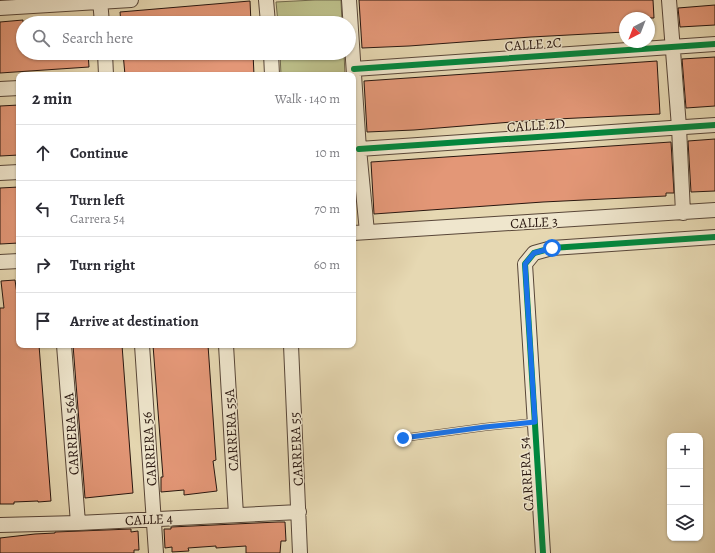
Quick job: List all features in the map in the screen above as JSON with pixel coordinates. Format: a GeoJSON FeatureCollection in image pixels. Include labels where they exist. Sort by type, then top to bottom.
{"type":"FeatureCollection","features":[{"type":"Feature","properties":{"kind":"street"},"geometry":{"type":"LineString","coordinates":[[0,8],[131,0]]}},
{"type":"Feature","properties":{"kind":"street"},"geometry":{"type":"LineString","coordinates":[[266,0],[267,16]]}},
{"type":"Feature","properties":{"kind":"street"},"geometry":{"type":"LineString","coordinates":[[349,0],[350,16]]}},
{"type":"Feature","properties":{"kind":"street"},"geometry":{"type":"LineString","coordinates":[[669,0],[679,127],[683,213]]}},
{"type":"Feature","properties":{"kind":"street"},"geometry":{"type":"LineString","coordinates":[[100,1],[101,16]]}},
{"type":"Feature","properties":{"kind":"street","name":"CALLE 2C"},"geometry":{"type":"LineString","coordinates":[[354,69],[715,44]]}},
{"type":"Feature","properties":{"kind":"street"},"geometry":{"type":"LineString","coordinates":[[105,60],[106,72]]}},
{"type":"Feature","properties":{"kind":"street"},"geometry":{"type":"LineString","coordinates":[[271,60],[272,72]]}},
{"type":"Feature","properties":{"kind":"street"},"geometry":{"type":"LineString","coordinates":[[353,60],[354,72]]}},
{"type":"Feature","properties":{"kind":"street"},"geometry":{"type":"LineString","coordinates":[[0,89],[16,88]]}},
{"type":"Feature","properties":{"kind":"street"},"geometry":{"type":"LineString","coordinates":[[356,101],[359,149],[360,233]]}},
{"type":"Feature","properties":{"kind":"street","name":"CALLE 2D"},"geometry":{"type":"LineString","coordinates":[[359,149],[715,124]]}},
{"type":"Feature","properties":{"kind":"street"},"geometry":{"type":"LineString","coordinates":[[0,173],[16,172]]}},
{"type":"Feature","properties":{"kind":"street","name":"CALLE 3"},"geometry":{"type":"LineString","coordinates":[[360,233],[715,210]]}},
{"type":"Feature","properties":{"kind":"street","name":"CARRERA 54"},"geometry":{"type":"LineString","coordinates":[[543,553],[525,264],[534,253],[552,248],[715,237]]}},
{"type":"Feature","properties":{"kind":"street"},"geometry":{"type":"LineString","coordinates":[[0,262],[16,261]]}},
{"type":"Feature","properties":{"kind":"street","name":"CARRERA 56A"},"geometry":{"type":"LineString","coordinates":[[64,348],[78,523]]}},
{"type":"Feature","properties":{"kind":"street","name":"CARRERA 56"},"geometry":{"type":"LineString","coordinates":[[142,348],[156,553]]}},
{"type":"Feature","properties":{"kind":"street","name":"CARRERA 55A"},"geometry":{"type":"LineString","coordinates":[[226,348],[236,515]]}},
{"type":"Feature","properties":{"kind":"street","name":"CARRERA 55"},"geometry":{"type":"LineString","coordinates":[[291,348],[300,553]]}},
{"type":"Feature","properties":{"kind":"street","name":"CALLE 4"},"geometry":{"type":"LineString","coordinates":[[0,525],[78,523],[299,512]]}},
{"type":"Feature","properties":{"kind":"lane"},"geometry":{"type":"LineString","coordinates":[[403,438],[535,422]]}},
{"type":"Feature","properties":{"kind":"green space"},"geometry":{"type":"Polygon","coordinates":[[[341,0],[342,16],[277,16],[276,2],[341,0]]]}},
{"type":"Feature","properties":{"kind":"green space"},"geometry":{"type":"Polygon","coordinates":[[[280,60],[344,60],[345,72],[281,72],[280,60]]]}},
{"type":"Feature","properties":{"kind":"building"},"geometry":{"type":"Polygon","coordinates":[[[359,0],[653,0],[654,12],[619,12],[619,32],[362,48],[359,0]]]}},
{"type":"Feature","properties":{"kind":"building"},"geometry":{"type":"Polygon","coordinates":[[[250,1],[251,16],[120,16],[120,12],[250,1]]]}},
{"type":"Feature","properties":{"kind":"building"},"geometry":{"type":"Polygon","coordinates":[[[715,5],[715,25],[680,27],[678,8],[715,5]]]}},
{"type":"Feature","properties":{"kind":"building"},"geometry":{"type":"Polygon","coordinates":[[[16,21],[16,60],[88,60],[89,67],[0,73],[0,22],[16,21]]]}},
{"type":"Feature","properties":{"kind":"building"},"geometry":{"type":"Polygon","coordinates":[[[715,57],[715,106],[686,108],[682,59],[715,57]]]}},
{"type":"Feature","properties":{"kind":"building"},"geometry":{"type":"Polygon","coordinates":[[[124,60],[253,60],[254,72],[125,72],[124,60]]]}},
{"type":"Feature","properties":{"kind":"building"},"geometry":{"type":"Polygon","coordinates":[[[657,61],[660,114],[536,120],[414,130],[367,132],[364,81],[657,61]]]}},
{"type":"Feature","properties":{"kind":"building"},"geometry":{"type":"Polygon","coordinates":[[[16,105],[16,155],[0,156],[0,106],[16,105]]]}},
{"type":"Feature","properties":{"kind":"building"},"geometry":{"type":"Polygon","coordinates":[[[715,139],[715,191],[691,192],[688,141],[715,139]]]}},
{"type":"Feature","properties":{"kind":"building"},"geometry":{"type":"Polygon","coordinates":[[[671,142],[674,193],[666,193],[666,196],[543,202],[374,214],[371,162],[671,142]]]}},
{"type":"Feature","properties":{"kind":"building"},"geometry":{"type":"Polygon","coordinates":[[[16,187],[16,243],[0,244],[0,188],[16,187]]]}},
{"type":"Feature","properties":{"kind":"building"},"geometry":{"type":"Polygon","coordinates":[[[15,280],[16,348],[39,348],[51,501],[0,504],[0,308],[4,308],[1,281],[15,280]]]}},
{"type":"Feature","properties":{"kind":"building"},"geometry":{"type":"Polygon","coordinates":[[[73,348],[122,348],[133,493],[85,498],[73,348]]]}},
{"type":"Feature","properties":{"kind":"building"},"geometry":{"type":"Polygon","coordinates":[[[153,348],[208,348],[216,460],[213,461],[217,491],[184,495],[184,490],[161,492],[161,477],[163,477],[153,348]]]}},
{"type":"Feature","properties":{"kind":"building"},"geometry":{"type":"Polygon","coordinates":[[[285,522],[286,541],[281,541],[280,553],[246,553],[246,546],[188,548],[189,551],[172,552],[172,547],[165,548],[164,529],[171,529],[171,527],[285,522]]]}},
{"type":"Feature","properties":{"kind":"building"},"geometry":{"type":"Polygon","coordinates":[[[131,529],[131,532],[138,531],[139,550],[134,550],[134,553],[0,553],[0,538],[55,532],[131,529]]]}},
{"type":"Feature","properties":{"kind":"cycle path"},"geometry":{"type":"LineString","coordinates":[[354,69],[715,44]]}},
{"type":"Feature","properties":{"kind":"cycle path"},"geometry":{"type":"LineString","coordinates":[[359,149],[715,125]]}},
{"type":"Feature","properties":{"kind":"cycle path"},"geometry":{"type":"LineString","coordinates":[[543,553],[525,264],[534,253],[552,248],[715,237]]}},
{"type":"Feature","properties":{"kind":"route"},"geometry":{"type":"LineString","coordinates":[[403,438],[535,422],[525,264],[534,253],[552,248]]}}]}
